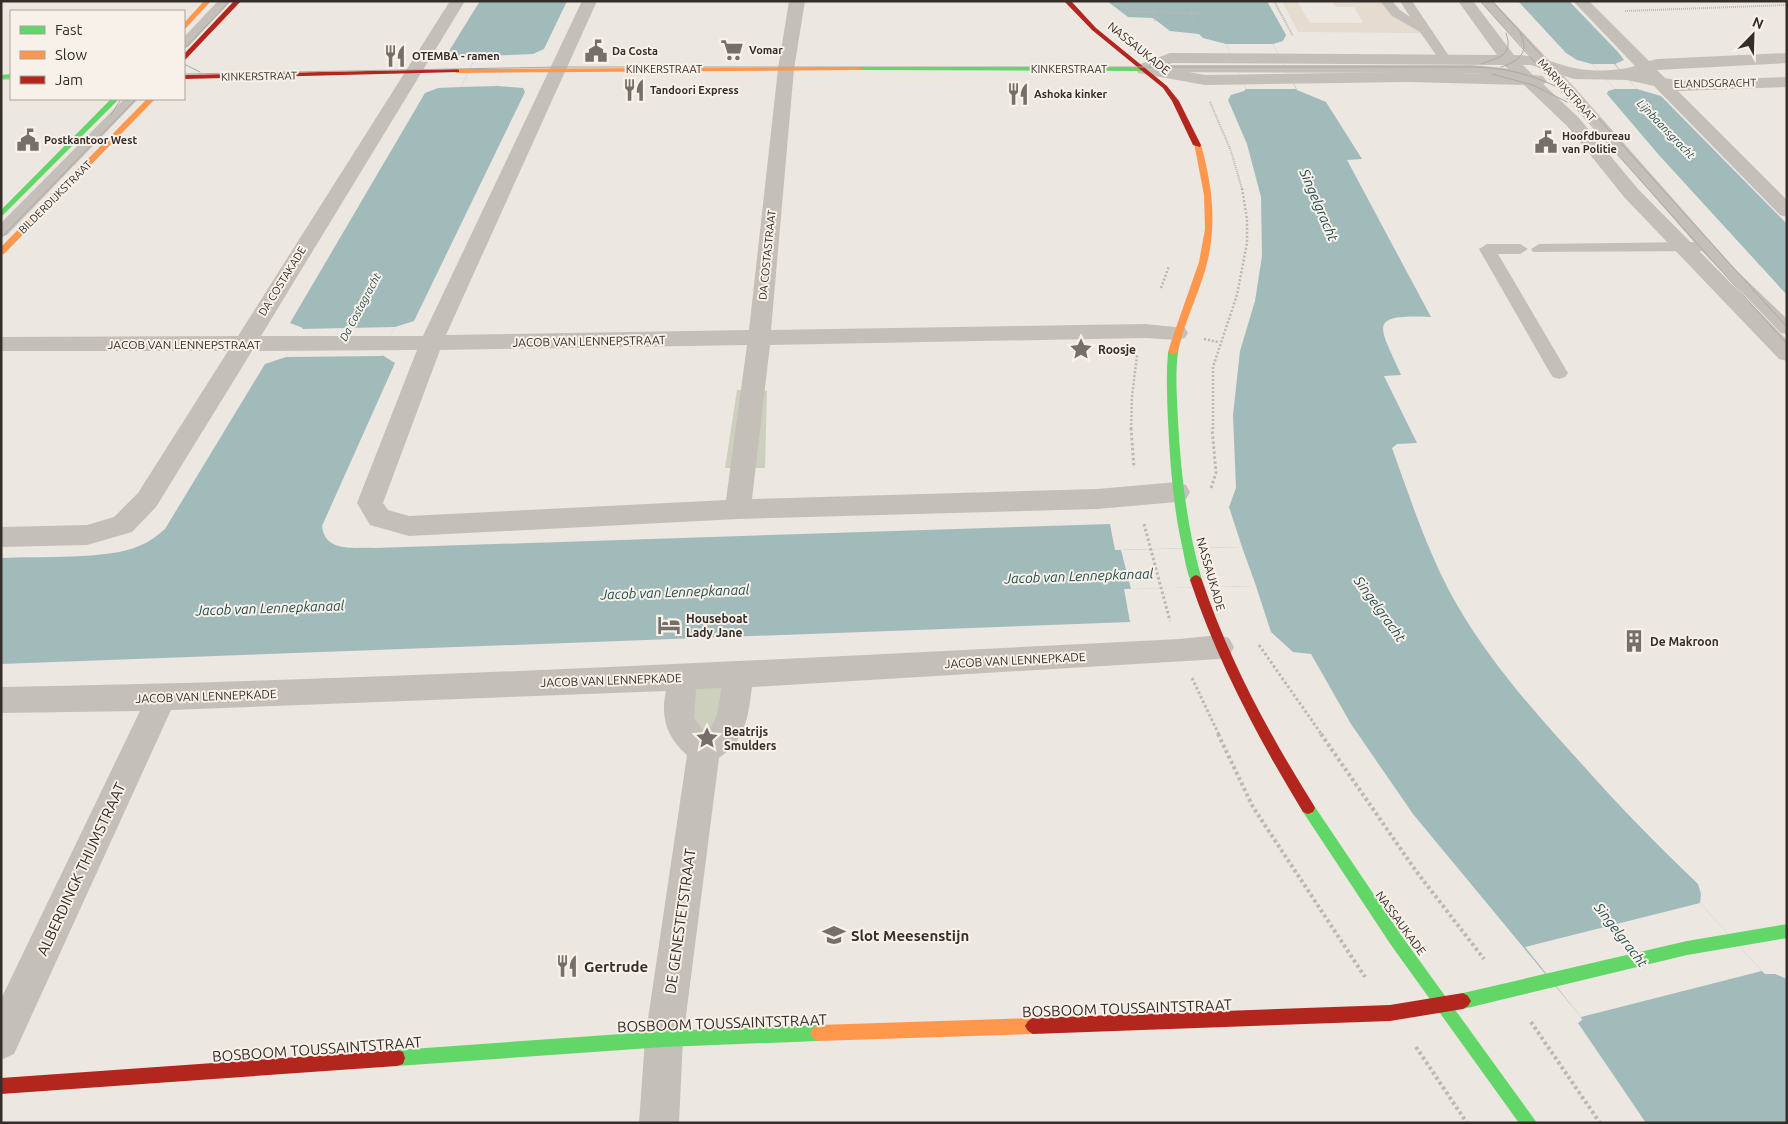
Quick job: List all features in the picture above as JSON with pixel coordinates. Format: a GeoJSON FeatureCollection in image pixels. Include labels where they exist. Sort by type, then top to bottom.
{"type":"FeatureCollection","features":[{"type":"Feature","properties":{"kind":"street"},"geometry":{"type":"LineString","coordinates":[[185,26],[208,1]]}},
{"type":"Feature","properties":{"kind":"street"},"geometry":{"type":"LineString","coordinates":[[185,57],[238,1]]}},
{"type":"Feature","properties":{"kind":"street","name":"DA COSTAKADE"},"geometry":{"type":"LineString","coordinates":[[1,537],[87,535],[123,525],[146,500],[458,1]]}},
{"type":"Feature","properties":{"kind":"street"},"geometry":{"type":"LineString","coordinates":[[590,1],[560,70],[432,343],[370,503],[379,518],[409,526],[738,509],[1087,500],[1138,502],[1178,498]]}},
{"type":"Feature","properties":{"kind":"street","name":"DA COSTASTRAAT"},"geometry":{"type":"LineString","coordinates":[[738,509],[759,338],[786,69],[797,1]]}},
{"type":"Feature","properties":{"kind":"street","name":"NASSAUKADE"},"geometry":{"type":"LineString","coordinates":[[1067,1],[1081,18],[1160,80],[1174,99],[1204,164],[1211,201],[1212,230],[1200,276],[1184,310],[1177,333],[1173,353],[1172,389],[1178,498],[1191,562],[1217,640],[1260,726],[1313,817],[1354,882],[1529,1123]]}},
{"type":"Feature","properties":{"kind":"street","name":"MARNIXSTRAAT"},"geometry":{"type":"LineString","coordinates":[[1464,1],[1509,60],[1573,122],[1631,193],[1681,247],[1768,332],[1787,354]]}},
{"type":"Feature","properties":{"kind":"street"},"geometry":{"type":"LineString","coordinates":[[1585,6],[1787,211]]}},
{"type":"Feature","properties":{"kind":"street","name":"KINKERSTRAAT"},"geometry":{"type":"LineString","coordinates":[[1144,69],[1170,58],[1237,68]]}},
{"type":"Feature","properties":{"kind":"street","name":"ELANDSGRACHT"},"geometry":{"type":"LineString","coordinates":[[1627,75],[1657,64],[1787,58]]}},
{"type":"Feature","properties":{"kind":"street"},"geometry":{"type":"LineString","coordinates":[[1237,68],[1285,68],[1445,59],[1533,60],[1567,77]]}},
{"type":"Feature","properties":{"kind":"street"},"geometry":{"type":"LineString","coordinates":[[1237,68],[1285,68],[1529,79],[1627,75]]}},
{"type":"Feature","properties":{"kind":"street","name":"KINKERSTRAAT"},"geometry":{"type":"LineString","coordinates":[[185,76],[504,70],[1144,69],[1205,80],[1237,68]]}},
{"type":"Feature","properties":{"kind":"street","name":"ELANDSGRACHT"},"geometry":{"type":"LineString","coordinates":[[1627,75],[1680,86],[1787,82]]}},
{"type":"Feature","properties":{"kind":"street","name":"BILDERDIJKSTRAAT"},"geometry":{"type":"LineString","coordinates":[[1,215],[114,100]]}},
{"type":"Feature","properties":{"kind":"street","name":"BILDERDIJKSTRAAT"},"geometry":{"type":"LineString","coordinates":[[1,252],[150,100]]}},
{"type":"Feature","properties":{"kind":"street","name":"JACOB VAN LENNEPSTRAAT"},"geometry":{"type":"LineString","coordinates":[[1,344],[432,343],[1144,331],[1177,333]]}},
{"type":"Feature","properties":{"kind":"street","name":"JACOB VAN LENNEPKADE"},"geometry":{"type":"LineString","coordinates":[[1,700],[161,698],[738,675],[1175,639],[1217,640]]}},
{"type":"Feature","properties":{"kind":"street"},"geometry":{"type":"LineString","coordinates":[[684,677],[677,719],[686,736],[704,750],[722,738],[732,718],[738,675]]}},
{"type":"Feature","properties":{"kind":"street","name":"ALBERDINGK THIJMSTRAAT"},"geometry":{"type":"LineString","coordinates":[[1,1041],[161,698]]}},
{"type":"Feature","properties":{"kind":"street","name":"DE GENESTETSTRAAT"},"geometry":{"type":"LineString","coordinates":[[659,1123],[664,1039],[704,750]]}},
{"type":"Feature","properties":{"kind":"street","name":"BOSBOOM TOUSSAINTSTRAAT"},"geometry":{"type":"LineString","coordinates":[[1,1086],[664,1039],[1390,1013],[1444,1006],[1552,982],[1732,937],[1787,931]]}},
{"type":"Feature","properties":{"kind":"lane"},"geometry":{"type":"LineString","coordinates":[[185,43],[225,1]]}},
{"type":"Feature","properties":{"kind":"lane"},"geometry":{"type":"LineString","coordinates":[[1386,1],[1396,13],[1424,29]]}},
{"type":"Feature","properties":{"kind":"lane"},"geometry":{"type":"LineString","coordinates":[[1406,1],[1445,59]]}},
{"type":"Feature","properties":{"kind":"lane","name":"MARNIXSTRAAT"},"geometry":{"type":"LineString","coordinates":[[1486,1],[1544,64]]}},
{"type":"Feature","properties":{"kind":"lane"},"geometry":{"type":"LineString","coordinates":[[1285,68],[1471,69],[1497,65],[1515,56],[1519,45],[1517,36]]}},
{"type":"Feature","properties":{"kind":"lane"},"geometry":{"type":"LineString","coordinates":[[1471,69],[1529,79],[1564,92],[1579,102]]}},
{"type":"Feature","properties":{"kind":"lane","name":"MARNIXSTRAAT"},"geometry":{"type":"LineString","coordinates":[[1567,77],[1579,102],[1787,329]]}},
{"type":"Feature","properties":{"kind":"lane","name":"BILDERDIJKSTRAAT"},"geometry":{"type":"LineString","coordinates":[[1,232],[130,100]]}},
{"type":"Feature","properties":{"kind":"lane"},"geometry":{"type":"LineString","coordinates":[[1539,249],[1710,247]]}},
{"type":"Feature","properties":{"kind":"lane"},"geometry":{"type":"LineString","coordinates":[[1520,249],[1487,249],[1559,373]]}},
{"type":"Feature","properties":{"kind":"path"},"geometry":{"type":"LineString","coordinates":[[1120,1],[1132,12],[1205,13]]}},
{"type":"Feature","properties":{"kind":"path"},"geometry":{"type":"LineString","coordinates":[[1274,1],[1293,36]]}},
{"type":"Feature","properties":{"kind":"path"},"geometry":{"type":"LineString","coordinates":[[1585,6],[1787,5]]}},
{"type":"Feature","properties":{"kind":"path"},"geometry":{"type":"LineString","coordinates":[[1152,12],[1154,21]]}},
{"type":"Feature","properties":{"kind":"path"},"geometry":{"type":"LineString","coordinates":[[1192,13],[1194,20]]}},
{"type":"Feature","properties":{"kind":"path"},"geometry":{"type":"LineString","coordinates":[[1171,262],[1144,331],[1137,356],[1132,389],[1131,428],[1138,502],[1153,566],[1175,639],[1253,807],[1326,922],[1390,1013]]}},
{"type":"Feature","properties":{"kind":"path"},"geometry":{"type":"LineString","coordinates":[[1256,642],[1416,871],[1510,991],[1600,1123]]}},
{"type":"Feature","properties":{"kind":"path"},"geometry":{"type":"LineString","coordinates":[[1431,1066],[1467,1123]]}},
{"type":"Feature","properties":{"kind":"green space"},"geometry":{"type":"Polygon","coordinates":[[[737,390],[767,391],[765,468],[725,468],[737,390]]]}},
{"type":"Feature","properties":{"kind":"green space"},"geometry":{"type":"Polygon","coordinates":[[[734,678],[709,744],[683,702],[686,682],[734,678]]]}},
{"type":"Feature","properties":{"kind":"shaded area"},"geometry":{"type":"Polygon","coordinates":[[[1282,1],[1297,1],[1310,23],[1363,23],[1354,7],[1336,7],[1332,1],[1381,1],[1395,18],[1421,33],[1298,32],[1282,1]]]}},
{"type":"Feature","properties":{"kind":"water"},"geometry":{"type":"Polygon","coordinates":[[[480,1],[567,1],[544,49],[533,54],[510,55],[497,86],[523,88],[525,92],[414,321],[395,327],[382,355],[395,363],[322,526],[324,535],[334,545],[350,548],[374,548],[1110,524],[1115,550],[1242,547],[1229,507],[1236,488],[1233,415],[1240,351],[1255,301],[1262,256],[1261,197],[1247,144],[1228,100],[1231,95],[1246,89],[1226,44],[1203,38],[1199,34],[1170,31],[1153,18],[1128,17],[1107,1],[1267,1],[1286,35],[1283,41],[1273,44],[1297,90],[1326,102],[1362,159],[1347,160],[1431,317],[1396,318],[1387,321],[1383,326],[1388,345],[1401,375],[1384,376],[1417,443],[1397,444],[1392,448],[1421,528],[1438,567],[1470,626],[1530,706],[1623,809],[1698,884],[1701,894],[1700,903],[1762,971],[1765,974],[1775,974],[1787,979],[1787,1123],[1646,1123],[1578,1023],[1582,1020],[1581,1017],[1413,814],[1351,724],[1311,654],[1293,652],[1271,632],[1256,586],[1124,589],[1130,622],[1,664],[1,558],[110,554],[143,544],[153,539],[165,529],[265,364],[286,357],[303,328],[290,323],[425,93],[438,88],[461,87],[476,56],[457,56],[449,51],[480,1]]]}},
{"type":"Feature","properties":{"kind":"water","name":"Lijnbaansgracht"},"geometry":{"type":"Polygon","coordinates":[[[1518,1],[1569,1],[1618,52],[1624,60],[1615,64],[1637,89],[1661,96],[1787,224],[1787,295],[1658,154],[1607,94],[1608,91],[1615,89],[1592,64],[1577,60],[1566,53],[1518,1]]]}},
{"type":"Feature","properties":{"kind":"pier"},"geometry":{"type":"Polygon","coordinates":[[[1226,44],[1273,44],[1296,89],[1246,89],[1226,44]]]}},
{"type":"Feature","properties":{"kind":"pier"},"geometry":{"type":"Polygon","coordinates":[[[511,55],[497,86],[461,87],[476,56],[511,55]]]}},
{"type":"Feature","properties":{"kind":"pier"},"geometry":{"type":"Polygon","coordinates":[[[1592,64],[1614,64],[1637,89],[1615,89],[1592,64]]]}},
{"type":"Feature","properties":{"kind":"pier"},"geometry":{"type":"Polygon","coordinates":[[[395,327],[382,356],[286,357],[301,329],[395,327]]]}},
{"type":"Feature","properties":{"kind":"pier"},"geometry":{"type":"Polygon","coordinates":[[[1242,547],[1256,586],[1131,589],[1121,550],[1242,547]]]}},
{"type":"Feature","properties":{"kind":"pier"},"geometry":{"type":"Polygon","coordinates":[[[1700,903],[1762,971],[1581,1017],[1525,947],[1700,903]]]}},
{"type":"Feature","properties":{"kind":"tram line"},"geometry":{"type":"LineString","coordinates":[[185,48],[230,1]]}},
{"type":"Feature","properties":{"kind":"tram line"},"geometry":{"type":"LineString","coordinates":[[1480,1],[1523,49]]}},
{"type":"Feature","properties":{"kind":"tram line"},"geometry":{"type":"LineString","coordinates":[[1492,1],[1787,327]]}},
{"type":"Feature","properties":{"kind":"tram line"},"geometry":{"type":"LineString","coordinates":[[1481,64],[1499,57],[1506,51],[1508,47],[1506,33]]}},
{"type":"Feature","properties":{"kind":"tram line"},"geometry":{"type":"LineString","coordinates":[[1520,33],[1523,40],[1523,49]]}},
{"type":"Feature","properties":{"kind":"tram line"},"geometry":{"type":"LineString","coordinates":[[1501,67],[1518,59],[1523,49]]}},
{"type":"Feature","properties":{"kind":"tram line"},"geometry":{"type":"LineString","coordinates":[[1523,49],[1557,88]]}},
{"type":"Feature","properties":{"kind":"tram line"},"geometry":{"type":"LineString","coordinates":[[185,64],[200,72]]}},
{"type":"Feature","properties":{"kind":"tram line"},"geometry":{"type":"LineString","coordinates":[[185,74],[561,67],[1477,67],[1507,70],[1535,78],[1557,88]]}},
{"type":"Feature","properties":{"kind":"tram line"},"geometry":{"type":"LineString","coordinates":[[1492,74],[1533,85],[1567,102]]}},
{"type":"Feature","properties":{"kind":"tram line"},"geometry":{"type":"LineString","coordinates":[[1,79],[10,79]]}},
{"type":"Feature","properties":{"kind":"tram line"},"geometry":{"type":"LineString","coordinates":[[1557,88],[1587,106]]}},
{"type":"Feature","properties":{"kind":"tram line"},"geometry":{"type":"LineString","coordinates":[[1557,88],[1787,344]]}},
{"type":"Feature","properties":{"kind":"tram line"},"geometry":{"type":"LineString","coordinates":[[111,115],[120,100]]}},
{"type":"Feature","properties":{"kind":"tram line"},"geometry":{"type":"LineString","coordinates":[[1,238],[135,100]]}},
{"type":"Feature","properties":{"kind":"traffic: fast"},"geometry":{"type":"LineString","coordinates":[[860,69],[1144,69]]}},
{"type":"Feature","properties":{"kind":"traffic: fast"},"geometry":{"type":"LineString","coordinates":[[1,77],[10,76]]}},
{"type":"Feature","properties":{"kind":"traffic: fast"},"geometry":{"type":"LineString","coordinates":[[1,215],[114,100]]}},
{"type":"Feature","properties":{"kind":"traffic: fast"},"geometry":{"type":"LineString","coordinates":[[1173,352],[1172,384],[1177,479],[1182,520],[1196,580]]}},
{"type":"Feature","properties":{"kind":"traffic: fast"},"geometry":{"type":"LineString","coordinates":[[1308,808],[1396,940],[1529,1123]]}},
{"type":"Feature","properties":{"kind":"traffic: fast"},"geometry":{"type":"LineString","coordinates":[[1463,1001],[1687,948],[1787,931]]}},
{"type":"Feature","properties":{"kind":"traffic: fast"},"geometry":{"type":"LineString","coordinates":[[397,1058],[664,1039],[818,1033]]}},
{"type":"Feature","properties":{"kind":"traffic: slow"},"geometry":{"type":"LineString","coordinates":[[185,26],[208,1]]}},
{"type":"Feature","properties":{"kind":"traffic: slow"},"geometry":{"type":"LineString","coordinates":[[457,71],[860,69]]}},
{"type":"Feature","properties":{"kind":"traffic: slow"},"geometry":{"type":"LineString","coordinates":[[1,252],[150,100]]}},
{"type":"Feature","properties":{"kind":"traffic: slow"},"geometry":{"type":"LineString","coordinates":[[1173,352],[1203,262],[1209,229],[1210,212],[1206,179],[1197,145]]}},
{"type":"Feature","properties":{"kind":"traffic: slow"},"geometry":{"type":"LineString","coordinates":[[818,1033],[1033,1026]]}},
{"type":"Feature","properties":{"kind":"traffic: jam"},"geometry":{"type":"LineString","coordinates":[[185,57],[238,1]]}},
{"type":"Feature","properties":{"kind":"traffic: jam"},"geometry":{"type":"LineString","coordinates":[[1067,1],[1094,29],[1165,87],[1175,101],[1197,145]]}},
{"type":"Feature","properties":{"kind":"traffic: jam"},"geometry":{"type":"LineString","coordinates":[[185,77],[457,71]]}},
{"type":"Feature","properties":{"kind":"traffic: jam"},"geometry":{"type":"LineString","coordinates":[[1196,580],[1206,610],[1244,697],[1275,754],[1308,808]]}},
{"type":"Feature","properties":{"kind":"traffic: jam"},"geometry":{"type":"LineString","coordinates":[[1033,1026],[1390,1013],[1463,1001]]}},
{"type":"Feature","properties":{"kind":"traffic: jam"},"geometry":{"type":"LineString","coordinates":[[1,1086],[397,1058]]}},
{"type":"Feature","properties":{"kind":"place","name":"Vomar"},"geometry":{"type":"Point","coordinates":[732,50]}},
{"type":"Feature","properties":{"kind":"place","name":"Da Costa"},"geometry":{"type":"Point","coordinates":[596,51]}},
{"type":"Feature","properties":{"kind":"place","name":"OTEMBA - ramen"},"geometry":{"type":"Point","coordinates":[395,56]}},
{"type":"Feature","properties":{"kind":"place","name":"Tandoori Express"},"geometry":{"type":"Point","coordinates":[634,90]}},
{"type":"Feature","properties":{"kind":"place","name":"Ashoka kinker"},"geometry":{"type":"Point","coordinates":[1018,94]}},
{"type":"Feature","properties":{"kind":"place","name":"Postkantoor West"},"geometry":{"type":"Point","coordinates":[28,140]}},
{"type":"Feature","properties":{"kind":"place","name":"Hoofdbureau van Politie"},"geometry":{"type":"Point","coordinates":[1546,142]}},
{"type":"Feature","properties":{"kind":"place","name":"Roosje"},"geometry":{"type":"Point","coordinates":[1081,349]}},
{"type":"Feature","properties":{"kind":"place","name":"Houseboat Lady Jane"},"geometry":{"type":"Point","coordinates":[669,625]}},
{"type":"Feature","properties":{"kind":"place","name":"De Makroon"},"geometry":{"type":"Point","coordinates":[1634,641]}},
{"type":"Feature","properties":{"kind":"place","name":"Beatrijs Smulders"},"geometry":{"type":"Point","coordinates":[707,738]}},
{"type":"Feature","properties":{"kind":"place","name":"Slot Meesenstijn"},"geometry":{"type":"Point","coordinates":[834,935]}},
{"type":"Feature","properties":{"kind":"place","name":"Gertrude"},"geometry":{"type":"Point","coordinates":[567,966]}},
{"type":"Feature","properties":{"kind":"water label","name":"Singelgracht"},"geometry":{"type":"Point","coordinates":[1319,205]}},
{"type":"Feature","properties":{"kind":"water label","name":"Da Costagracht"},"geometry":{"type":"Point","coordinates":[360,307]}},
{"type":"Feature","properties":{"kind":"water label","name":"Jacob van Lennepkanaal"},"geometry":{"type":"Point","coordinates":[1079,576]}},
{"type":"Feature","properties":{"kind":"water label","name":"Jacob van Lennepkanaal"},"geometry":{"type":"Point","coordinates":[675,592]}},
{"type":"Feature","properties":{"kind":"water label","name":"Jacob van Lennepkanaal"},"geometry":{"type":"Point","coordinates":[270,608]}},
{"type":"Feature","properties":{"kind":"water label","name":"Singelgracht"},"geometry":{"type":"Point","coordinates":[1380,609]}},
{"type":"Feature","properties":{"kind":"water label","name":"Singelgracht"},"geometry":{"type":"Point","coordinates":[1621,935]}}]}
